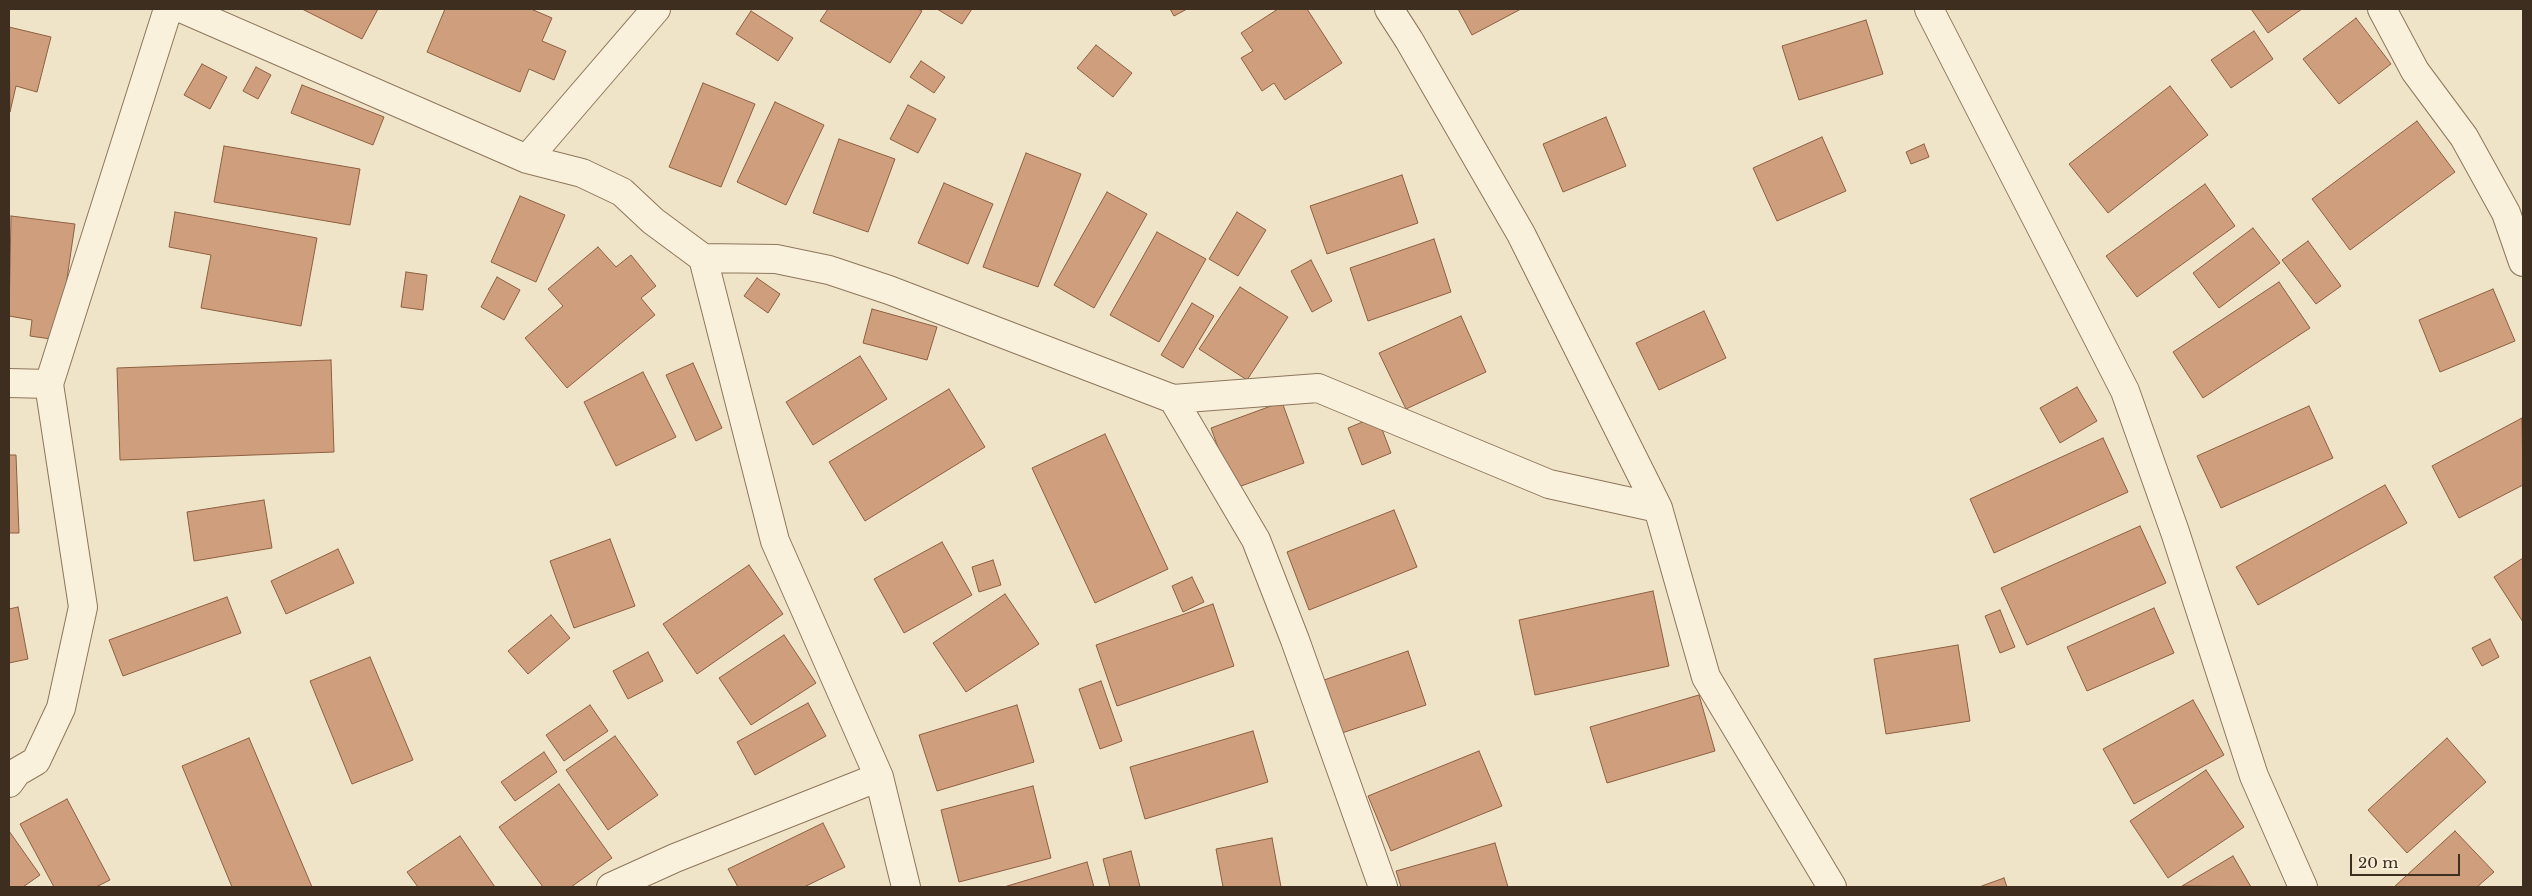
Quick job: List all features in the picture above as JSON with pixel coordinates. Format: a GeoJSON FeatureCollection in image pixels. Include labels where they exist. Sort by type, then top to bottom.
{"type":"FeatureCollection","features":[{"type":"Feature","properties":{"kind":"street"},"geometry":{"type":"LineString","coordinates":[[9,783],[17,772],[36,761],[61,708],[83,607],[49,384],[168,9]]}},
{"type":"Feature","properties":{"kind":"street"},"geometry":{"type":"LineString","coordinates":[[183,9],[527,158],[582,173],[622,192],[653,221],[703,258],[776,259],[829,270],[889,290],[1173,399],[1318,388],[1549,484],[1658,508]]}},
{"type":"Feature","properties":{"kind":"street"},"geometry":{"type":"LineString","coordinates":[[527,158],[656,9]]}},
{"type":"Feature","properties":{"kind":"street"},"geometry":{"type":"LineString","coordinates":[[1388,9],[1521,234],[1658,508],[1706,677],[1832,887]]}},
{"type":"Feature","properties":{"kind":"street"},"geometry":{"type":"LineString","coordinates":[[1929,9],[2125,391],[2175,532],[2254,776],[2302,887]]}},
{"type":"Feature","properties":{"kind":"street"},"geometry":{"type":"LineString","coordinates":[[2382,9],[2415,71],[2464,137],[2506,213],[2523,262]]}},
{"type":"Feature","properties":{"kind":"street"},"geometry":{"type":"LineString","coordinates":[[703,258],[775,541],[879,777],[906,887]]}},
{"type":"Feature","properties":{"kind":"street"},"geometry":{"type":"LineString","coordinates":[[9,383],[49,384]]}},
{"type":"Feature","properties":{"kind":"street"},"geometry":{"type":"LineString","coordinates":[[1173,399],[1256,540],[1299,649],[1383,887]]}},
{"type":"Feature","properties":{"kind":"street"},"geometry":{"type":"LineString","coordinates":[[611,887],[675,858],[879,777]]}},
{"type":"Feature","properties":{"kind":"building"},"geometry":{"type":"Polygon","coordinates":[[[302,9],[378,9],[362,39],[302,9]]]}},
{"type":"Feature","properties":{"kind":"building"},"geometry":{"type":"Polygon","coordinates":[[[445,9],[531,9],[552,18],[542,41],[566,51],[554,80],[529,69],[520,92],[427,52],[445,9]]]}},
{"type":"Feature","properties":{"kind":"building"},"geometry":{"type":"Polygon","coordinates":[[[828,9],[918,9],[922,11],[890,63],[820,21],[828,9]]]}},
{"type":"Feature","properties":{"kind":"building"},"geometry":{"type":"Polygon","coordinates":[[[937,9],[972,9],[962,24],[937,9]]]}},
{"type":"Feature","properties":{"kind":"building"},"geometry":{"type":"Polygon","coordinates":[[[1170,9],[1187,9],[1174,16],[1170,9]]]}},
{"type":"Feature","properties":{"kind":"building"},"geometry":{"type":"Polygon","coordinates":[[[1278,9],[1307,9],[1342,63],[1285,100],[1274,83],[1262,91],[1241,58],[1253,51],[1241,33],[1278,9]]]}},
{"type":"Feature","properties":{"kind":"building"},"geometry":{"type":"Polygon","coordinates":[[[1458,9],[1521,9],[1472,35],[1458,9]]]}},
{"type":"Feature","properties":{"kind":"building"},"geometry":{"type":"Polygon","coordinates":[[[2251,9],[2302,9],[2268,33],[2251,9]]]}},
{"type":"Feature","properties":{"kind":"building"},"geometry":{"type":"Polygon","coordinates":[[[751,11],[793,38],[778,61],[736,34],[751,11]]]}},
{"type":"Feature","properties":{"kind":"building"},"geometry":{"type":"Polygon","coordinates":[[[2356,18],[2391,64],[2339,104],[2303,59],[2356,18]]]}},
{"type":"Feature","properties":{"kind":"building"},"geometry":{"type":"Polygon","coordinates":[[[1866,20],[1883,74],[1799,100],[1782,46],[1866,20]]]}},
{"type":"Feature","properties":{"kind":"building"},"geometry":{"type":"Polygon","coordinates":[[[9,27],[51,37],[37,92],[16,86],[10,112],[9,27]]]}},
{"type":"Feature","properties":{"kind":"building"},"geometry":{"type":"Polygon","coordinates":[[[2254,31],[2273,59],[2231,88],[2211,60],[2254,31]]]}},
{"type":"Feature","properties":{"kind":"building"},"geometry":{"type":"Polygon","coordinates":[[[1096,45],[1132,73],[1113,97],[1077,68],[1096,45]]]}},
{"type":"Feature","properties":{"kind":"building"},"geometry":{"type":"Polygon","coordinates":[[[921,61],[945,77],[934,93],[910,77],[921,61]]]}},
{"type":"Feature","properties":{"kind":"building"},"geometry":{"type":"Polygon","coordinates":[[[202,64],[227,77],[210,109],[184,95],[202,64]]]}},
{"type":"Feature","properties":{"kind":"building"},"geometry":{"type":"Polygon","coordinates":[[[256,67],[271,75],[258,99],[243,91],[256,67]]]}},
{"type":"Feature","properties":{"kind":"building"},"geometry":{"type":"Polygon","coordinates":[[[703,83],[755,104],[721,187],[669,167],[703,83]]]}},
{"type":"Feature","properties":{"kind":"building"},"geometry":{"type":"Polygon","coordinates":[[[302,85],[384,117],[373,145],[291,113],[302,85]]]}},
{"type":"Feature","properties":{"kind":"building"},"geometry":{"type":"Polygon","coordinates":[[[2170,86],[2208,135],[2108,213],[2069,164],[2170,86]]]}},
{"type":"Feature","properties":{"kind":"building"},"geometry":{"type":"Polygon","coordinates":[[[775,102],[824,125],[786,205],[737,182],[775,102]]]}},
{"type":"Feature","properties":{"kind":"building"},"geometry":{"type":"Polygon","coordinates":[[[908,105],[936,119],[918,153],[890,139],[908,105]]]}},
{"type":"Feature","properties":{"kind":"building"},"geometry":{"type":"Polygon","coordinates":[[[1606,117],[1626,166],[1563,192],[1543,144],[1606,117]]]}},
{"type":"Feature","properties":{"kind":"building"},"geometry":{"type":"Polygon","coordinates":[[[2417,121],[2455,172],[2350,250],[2312,199],[2417,121]]]}},
{"type":"Feature","properties":{"kind":"building"},"geometry":{"type":"Polygon","coordinates":[[[1822,137],[1846,191],[1777,221],[1753,168],[1822,137]]]}},
{"type":"Feature","properties":{"kind":"building"},"geometry":{"type":"Polygon","coordinates":[[[839,139],[895,159],[868,232],[813,213],[839,139]]]}},
{"type":"Feature","properties":{"kind":"building"},"geometry":{"type":"Polygon","coordinates":[[[1924,144],[1929,157],[1911,164],[1906,152],[1924,144]]]}},
{"type":"Feature","properties":{"kind":"building"},"geometry":{"type":"Polygon","coordinates":[[[224,146],[360,169],[350,225],[214,202],[224,146]]]}},
{"type":"Feature","properties":{"kind":"building"},"geometry":{"type":"Polygon","coordinates":[[[1026,153],[1081,174],[1038,287],[983,267],[1026,153]]]}},
{"type":"Feature","properties":{"kind":"building"},"geometry":{"type":"Polygon","coordinates":[[[1402,175],[1418,223],[1327,254],[1310,206],[1402,175]]]}},
{"type":"Feature","properties":{"kind":"building"},"geometry":{"type":"Polygon","coordinates":[[[944,183],[993,204],[968,264],[918,243],[944,183]]]}},
{"type":"Feature","properties":{"kind":"building"},"geometry":{"type":"Polygon","coordinates":[[[2205,184],[2235,226],[2137,297],[2106,256],[2205,184]]]}},
{"type":"Feature","properties":{"kind":"building"},"geometry":{"type":"Polygon","coordinates":[[[1107,192],[1147,214],[1094,308],[1054,285],[1107,192]]]}},
{"type":"Feature","properties":{"kind":"building"},"geometry":{"type":"Polygon","coordinates":[[[520,196],[565,215],[536,282],[491,262],[520,196]]]}},
{"type":"Feature","properties":{"kind":"building"},"geometry":{"type":"Polygon","coordinates":[[[175,212],[317,238],[301,326],[201,308],[211,255],[169,247],[175,212]]]}},
{"type":"Feature","properties":{"kind":"building"},"geometry":{"type":"Polygon","coordinates":[[[1237,212],[1266,230],[1238,276],[1209,259],[1237,212]]]}},
{"type":"Feature","properties":{"kind":"building"},"geometry":{"type":"Polygon","coordinates":[[[11,216],[75,224],[58,340],[30,336],[32,320],[9,316],[11,216]]]}},
{"type":"Feature","properties":{"kind":"building"},"geometry":{"type":"Polygon","coordinates":[[[2253,228],[2280,263],[2219,308],[2193,273],[2253,228]]]}},
{"type":"Feature","properties":{"kind":"building"},"geometry":{"type":"Polygon","coordinates":[[[1157,232],[1206,259],[1159,342],[1110,315],[1157,232]]]}},
{"type":"Feature","properties":{"kind":"building"},"geometry":{"type":"Polygon","coordinates":[[[1434,239],[1451,292],[1368,321],[1350,268],[1434,239]]]}},
{"type":"Feature","properties":{"kind":"building"},"geometry":{"type":"Polygon","coordinates":[[[2308,241],[2341,286],[2316,304],[2282,260],[2308,241]]]}},
{"type":"Feature","properties":{"kind":"building"},"geometry":{"type":"Polygon","coordinates":[[[598,247],[616,267],[631,255],[656,286],[641,298],[655,315],[567,388],[525,338],[563,306],[548,289],[598,247]]]}},
{"type":"Feature","properties":{"kind":"building"},"geometry":{"type":"Polygon","coordinates":[[[1311,260],[1332,301],[1312,312],[1291,271],[1311,260]]]}},
{"type":"Feature","properties":{"kind":"building"},"geometry":{"type":"Polygon","coordinates":[[[406,272],[427,275],[423,310],[401,307],[406,272]]]}},
{"type":"Feature","properties":{"kind":"building"},"geometry":{"type":"Polygon","coordinates":[[[497,277],[520,290],[504,320],[481,307],[497,277]]]}},
{"type":"Feature","properties":{"kind":"building"},"geometry":{"type":"Polygon","coordinates":[[[757,278],[780,294],[768,313],[744,296],[757,278]]]}},
{"type":"Feature","properties":{"kind":"building"},"geometry":{"type":"Polygon","coordinates":[[[2279,282],[2310,328],[2203,398],[2173,352],[2279,282]]]}},
{"type":"Feature","properties":{"kind":"building"},"geometry":{"type":"Polygon","coordinates":[[[1240,287],[1288,317],[1247,380],[1199,349],[1240,287]]]}},
{"type":"Feature","properties":{"kind":"building"},"geometry":{"type":"Polygon","coordinates":[[[2493,289],[2515,341],[2440,372],[2419,320],[2493,289]]]}},
{"type":"Feature","properties":{"kind":"building"},"geometry":{"type":"Polygon","coordinates":[[[1192,303],[1214,316],[1183,368],[1161,355],[1192,303]]]}},
{"type":"Feature","properties":{"kind":"building"},"geometry":{"type":"Polygon","coordinates":[[[872,309],[937,327],[927,360],[863,343],[872,309]]]}},
{"type":"Feature","properties":{"kind":"building"},"geometry":{"type":"Polygon","coordinates":[[[1704,311],[1726,358],[1659,390],[1636,343],[1704,311]]]}},
{"type":"Feature","properties":{"kind":"building"},"geometry":{"type":"Polygon","coordinates":[[[1461,316],[1486,372],[1406,409],[1379,353],[1461,316]]]}},
{"type":"Feature","properties":{"kind":"building"},"geometry":{"type":"Polygon","coordinates":[[[860,356],[887,399],[813,445],[786,402],[860,356]]]}},
{"type":"Feature","properties":{"kind":"building"},"geometry":{"type":"Polygon","coordinates":[[[331,360],[334,452],[120,460],[117,368],[331,360]]]}},
{"type":"Feature","properties":{"kind":"building"},"geometry":{"type":"Polygon","coordinates":[[[693,363],[722,428],[696,441],[666,375],[693,363]]]}},
{"type":"Feature","properties":{"kind":"building"},"geometry":{"type":"Polygon","coordinates":[[[643,372],[676,437],[616,466],[584,402],[643,372]]]}},
{"type":"Feature","properties":{"kind":"building"},"geometry":{"type":"Polygon","coordinates":[[[2077,387],[2097,421],[2060,443],[2040,408],[2077,387]]]}},
{"type":"Feature","properties":{"kind":"building"},"geometry":{"type":"Polygon","coordinates":[[[949,389],[985,447],[865,521],[829,462],[949,389]]]}},
{"type":"Feature","properties":{"kind":"building"},"geometry":{"type":"Polygon","coordinates":[[[1282,402],[1304,463],[1233,489],[1211,428],[1282,402]]]}},
{"type":"Feature","properties":{"kind":"building"},"geometry":{"type":"Polygon","coordinates":[[[2309,406],[2333,458],[2221,508],[2197,456],[2309,406]]]}},
{"type":"Feature","properties":{"kind":"building"},"geometry":{"type":"Polygon","coordinates":[[[1377,416],[1391,453],[1362,465],[1348,428],[1377,416]]]}},
{"type":"Feature","properties":{"kind":"building"},"geometry":{"type":"Polygon","coordinates":[[[2522,418],[2523,485],[2459,518],[2432,466],[2522,418]]]}},
{"type":"Feature","properties":{"kind":"building"},"geometry":{"type":"Polygon","coordinates":[[[1105,434],[1168,569],[1095,603],[1032,468],[1105,434]]]}},
{"type":"Feature","properties":{"kind":"building"},"geometry":{"type":"Polygon","coordinates":[[[2103,438],[2128,492],[1994,553],[1970,499],[2103,438]]]}},
{"type":"Feature","properties":{"kind":"building"},"geometry":{"type":"Polygon","coordinates":[[[9,455],[16,455],[19,533],[9,533],[9,455]]]}},
{"type":"Feature","properties":{"kind":"building"},"geometry":{"type":"Polygon","coordinates":[[[2385,485],[2407,523],[2258,605],[2236,567],[2385,485]]]}},
{"type":"Feature","properties":{"kind":"building"},"geometry":{"type":"Polygon","coordinates":[[[264,500],[272,548],[194,561],[187,512],[264,500]]]}},
{"type":"Feature","properties":{"kind":"building"},"geometry":{"type":"Polygon","coordinates":[[[1394,510],[1417,567],[1309,610],[1287,552],[1394,510]]]}},
{"type":"Feature","properties":{"kind":"building"},"geometry":{"type":"Polygon","coordinates":[[[2140,526],[2166,583],[2027,645],[2001,588],[2140,526]]]}},
{"type":"Feature","properties":{"kind":"building"},"geometry":{"type":"Polygon","coordinates":[[[610,539],[635,606],[574,628],[550,561],[610,539]]]}},
{"type":"Feature","properties":{"kind":"building"},"geometry":{"type":"Polygon","coordinates":[[[942,542],[972,595],[904,633],[874,579],[942,542]]]}},
{"type":"Feature","properties":{"kind":"building"},"geometry":{"type":"Polygon","coordinates":[[[338,549],[354,583],[286,614],[271,581],[338,549]]]}},
{"type":"Feature","properties":{"kind":"building"},"geometry":{"type":"Polygon","coordinates":[[[2523,558],[2523,622],[2494,577],[2523,558]]]}},
{"type":"Feature","properties":{"kind":"building"},"geometry":{"type":"Polygon","coordinates":[[[993,560],[1001,585],[979,592],[972,567],[993,560]]]}},
{"type":"Feature","properties":{"kind":"building"},"geometry":{"type":"Polygon","coordinates":[[[749,565],[783,614],[697,674],[663,624],[749,565]]]}},
{"type":"Feature","properties":{"kind":"building"},"geometry":{"type":"Polygon","coordinates":[[[1192,577],[1204,602],[1183,612],[1172,586],[1192,577]]]}},
{"type":"Feature","properties":{"kind":"building"},"geometry":{"type":"Polygon","coordinates":[[[1653,591],[1669,666],[1535,695],[1519,620],[1653,591]]]}},
{"type":"Feature","properties":{"kind":"building"},"geometry":{"type":"Polygon","coordinates":[[[1005,594],[1039,644],[966,692],[933,643],[1005,594]]]}},
{"type":"Feature","properties":{"kind":"building"},"geometry":{"type":"Polygon","coordinates":[[[227,597],[241,633],[123,676],[109,640],[227,597]]]}},
{"type":"Feature","properties":{"kind":"building"},"geometry":{"type":"Polygon","coordinates":[[[1213,604],[1234,666],[1117,706],[1096,645],[1213,604]]]}},
{"type":"Feature","properties":{"kind":"building"},"geometry":{"type":"Polygon","coordinates":[[[18,607],[28,659],[9,663],[9,609],[18,607]]]}},
{"type":"Feature","properties":{"kind":"building"},"geometry":{"type":"Polygon","coordinates":[[[2154,608],[2174,653],[2087,691],[2067,647],[2154,608]]]}},
{"type":"Feature","properties":{"kind":"building"},"geometry":{"type":"Polygon","coordinates":[[[2000,610],[2015,647],[2000,653],[1985,616],[2000,610]]]}},
{"type":"Feature","properties":{"kind":"building"},"geometry":{"type":"Polygon","coordinates":[[[551,615],[570,638],[528,674],[508,651],[551,615]]]}},
{"type":"Feature","properties":{"kind":"building"},"geometry":{"type":"Polygon","coordinates":[[[784,635],[816,683],[751,725],[719,678],[784,635]]]}},
{"type":"Feature","properties":{"kind":"building"},"geometry":{"type":"Polygon","coordinates":[[[2490,639],[2499,657],[2482,666],[2472,648],[2490,639]]]}},
{"type":"Feature","properties":{"kind":"building"},"geometry":{"type":"Polygon","coordinates":[[[1958,645],[1970,721],[1886,734],[1874,659],[1958,645]]]}},
{"type":"Feature","properties":{"kind":"building"},"geometry":{"type":"Polygon","coordinates":[[[1408,651],[1426,705],[1342,733],[1324,680],[1408,651]]]}},
{"type":"Feature","properties":{"kind":"building"},"geometry":{"type":"Polygon","coordinates":[[[648,652],[663,681],[628,699],[613,671],[648,652]]]}},
{"type":"Feature","properties":{"kind":"building"},"geometry":{"type":"Polygon","coordinates":[[[370,657],[413,760],[352,784],[310,681],[370,657]]]}},
{"type":"Feature","properties":{"kind":"building"},"geometry":{"type":"Polygon","coordinates":[[[1101,681],[1122,741],[1100,749],[1079,689],[1101,681]]]}},
{"type":"Feature","properties":{"kind":"building"},"geometry":{"type":"Polygon","coordinates":[[[1699,695],[1715,751],[1607,783],[1590,727],[1699,695]]]}},
{"type":"Feature","properties":{"kind":"building"},"geometry":{"type":"Polygon","coordinates":[[[2193,700],[2224,755],[2134,804],[2103,749],[2193,700]]]}},
{"type":"Feature","properties":{"kind":"building"},"geometry":{"type":"Polygon","coordinates":[[[808,703],[826,736],[755,775],[737,742],[808,703]]]}},
{"type":"Feature","properties":{"kind":"building"},"geometry":{"type":"Polygon","coordinates":[[[590,705],[608,731],[564,761],[546,735],[590,705]]]}},
{"type":"Feature","properties":{"kind":"building"},"geometry":{"type":"Polygon","coordinates":[[[1017,705],[1034,762],[937,791],[919,735],[1017,705]]]}},
{"type":"Feature","properties":{"kind":"building"},"geometry":{"type":"Polygon","coordinates":[[[1253,731],[1268,782],[1145,819],[1130,767],[1253,731]]]}},
{"type":"Feature","properties":{"kind":"building"},"geometry":{"type":"Polygon","coordinates":[[[615,736],[658,795],[608,830],[566,770],[615,736]]]}},
{"type":"Feature","properties":{"kind":"building"},"geometry":{"type":"Polygon","coordinates":[[[249,738],[312,887],[232,887],[182,766],[249,738]]]}},
{"type":"Feature","properties":{"kind":"building"},"geometry":{"type":"Polygon","coordinates":[[[2447,738],[2486,782],[2407,853],[2368,810],[2447,738]]]}},
{"type":"Feature","properties":{"kind":"building"},"geometry":{"type":"Polygon","coordinates":[[[1479,751],[1502,806],[1391,851],[1368,796],[1479,751]]]}},
{"type":"Feature","properties":{"kind":"building"},"geometry":{"type":"Polygon","coordinates":[[[544,752],[557,772],[515,801],[501,782],[544,752]]]}},
{"type":"Feature","properties":{"kind":"building"},"geometry":{"type":"Polygon","coordinates":[[[2206,770],[2244,827],[2168,878],[2130,821],[2206,770]]]}},
{"type":"Feature","properties":{"kind":"building"},"geometry":{"type":"Polygon","coordinates":[[[559,784],[612,858],[571,887],[543,887],[499,827],[559,784]]]}},
{"type":"Feature","properties":{"kind":"building"},"geometry":{"type":"Polygon","coordinates":[[[1033,786],[1051,858],[959,882],[941,810],[1033,786]]]}},
{"type":"Feature","properties":{"kind":"building"},"geometry":{"type":"Polygon","coordinates":[[[67,799],[110,880],[96,887],[54,887],[20,824],[67,799]]]}},
{"type":"Feature","properties":{"kind":"building"},"geometry":{"type":"Polygon","coordinates":[[[823,823],[845,867],[804,887],[738,887],[728,869],[823,823]]]}},
{"type":"Feature","properties":{"kind":"building"},"geometry":{"type":"Polygon","coordinates":[[[9,831],[40,875],[23,887],[11,887],[9,885],[9,831]]]}},
{"type":"Feature","properties":{"kind":"building"},"geometry":{"type":"Polygon","coordinates":[[[2455,831],[2494,872],[2477,887],[2394,887],[2455,831]]]}},
{"type":"Feature","properties":{"kind":"building"},"geometry":{"type":"Polygon","coordinates":[[[460,836],[495,887],[418,887],[407,872],[460,836]]]}},
{"type":"Feature","properties":{"kind":"building"},"geometry":{"type":"Polygon","coordinates":[[[1272,838],[1281,887],[1223,887],[1216,849],[1272,838]]]}},
{"type":"Feature","properties":{"kind":"building"},"geometry":{"type":"Polygon","coordinates":[[[1495,843],[1508,887],[1401,887],[1396,871],[1495,843]]]}},
{"type":"Feature","properties":{"kind":"building"},"geometry":{"type":"Polygon","coordinates":[[[1131,851],[1140,887],[1110,887],[1103,859],[1131,851]]]}},
{"type":"Feature","properties":{"kind":"building"},"geometry":{"type":"Polygon","coordinates":[[[2233,856],[2251,887],[2182,886],[2233,856]]]}},
{"type":"Feature","properties":{"kind":"building"},"geometry":{"type":"Polygon","coordinates":[[[1087,862],[1094,887],[1004,887],[1087,862]]]}},
{"type":"Feature","properties":{"kind":"building"},"geometry":{"type":"Polygon","coordinates":[[[2004,878],[2007,887],[1979,887],[2004,878]]]}}]}
